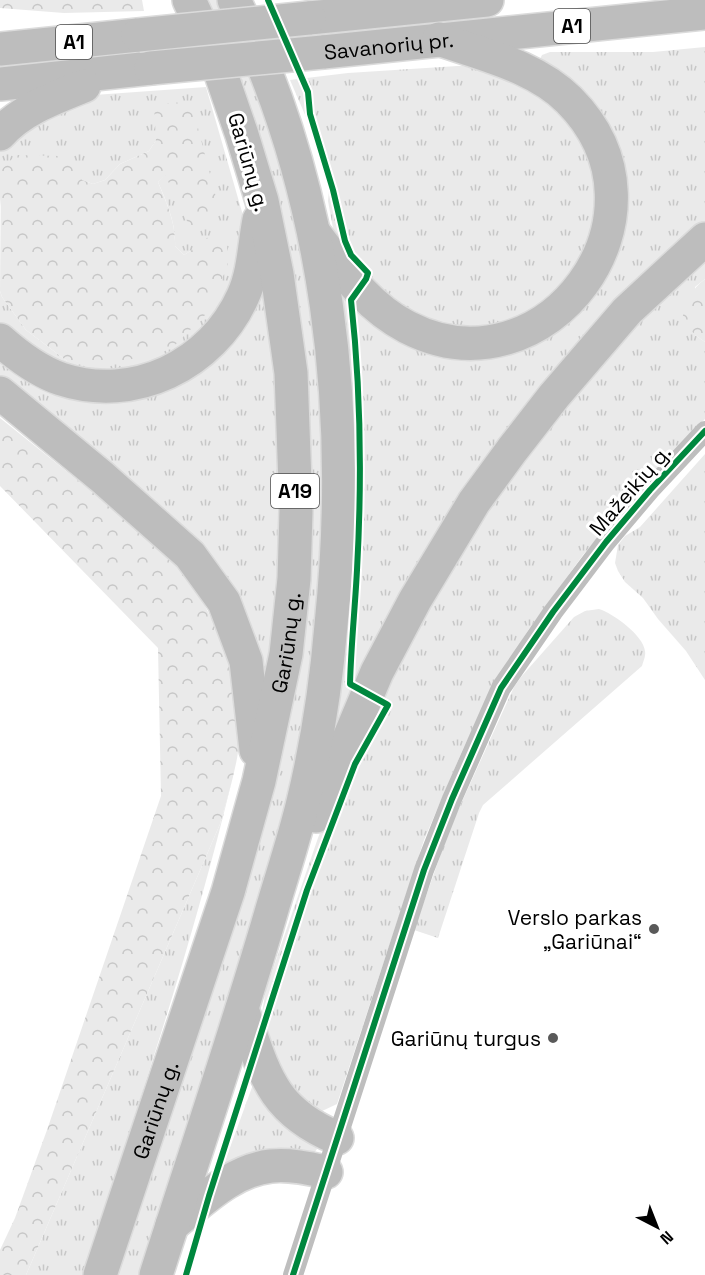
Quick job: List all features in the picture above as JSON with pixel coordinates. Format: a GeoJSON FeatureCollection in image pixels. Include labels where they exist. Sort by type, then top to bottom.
{"type":"FeatureCollection","features":[{"type":"Feature","properties":{"kind":"highway","name":"Gariūnų g."},"geometry":{"type":"LineString","coordinates":[[100,1275],[228,892],[259,781],[286,654],[294,579],[296,511],[291,373],[277,274],[262,201],[213,51],[189,0]]}},
{"type":"Feature","properties":{"kind":"highway","name":"Gariūnų g."},"geometry":{"type":"LineString","coordinates":[[156,1275],[246,994],[303,802],[318,728],[336,578],[340,502],[338,432],[333,361],[314,233],[299,168],[277,101],[256,43],[234,0]]}},
{"type":"Feature","properties":{"kind":"highway"},"geometry":{"type":"LineString","coordinates":[[309,18],[341,0]]}},
{"type":"Feature","properties":{"kind":"highway","name":"Savanorių pr."},"geometry":{"type":"LineString","coordinates":[[3,47],[486,0]]}},
{"type":"Feature","properties":{"kind":"highway","name":"Savanorių pr."},"geometry":{"type":"LineString","coordinates":[[0,84],[705,14]]}},
{"type":"Feature","properties":{"kind":"highway"},"geometry":{"type":"LineString","coordinates":[[314,233],[359,290],[377,307],[404,326],[442,339],[480,342],[498,339],[534,326],[564,306],[589,277],[605,241],[610,221],[611,201],[605,158],[591,127],[569,100],[537,76],[439,39]]}},
{"type":"Feature","properties":{"kind":"highway"},"geometry":{"type":"LineString","coordinates":[[0,134],[18,118],[39,105],[117,72]]}},
{"type":"Feature","properties":{"kind":"highway"},"geometry":{"type":"LineString","coordinates":[[0,340],[17,355],[40,369],[79,383],[108,386],[130,385],[165,375],[188,361],[210,343],[243,296],[250,277],[262,201]]}},
{"type":"Feature","properties":{"kind":"highway"},"geometry":{"type":"LineString","coordinates":[[337,1138],[303,1121],[275,1093],[264,1073],[246,994],[366,694],[443,552],[474,502],[512,450],[588,355],[627,311],[705,239]]}},
{"type":"Feature","properties":{"kind":"highway"},"geometry":{"type":"LineString","coordinates":[[0,393],[102,477],[190,555],[224,602],[246,661],[259,781]]}},
{"type":"Feature","properties":{"kind":"highway"},"geometry":{"type":"LineString","coordinates":[[172,1225],[229,1181],[250,1171],[270,1166],[290,1165],[326,1172]]}},
{"type":"Feature","properties":{"kind":"street","name":"Mažeikių g."},"geometry":{"type":"LineString","coordinates":[[293,1275],[424,870],[452,799],[501,688],[582,572],[650,490],[705,431]]}},
{"type":"Feature","properties":{"kind":"green space"},"geometry":{"type":"Polygon","coordinates":[[[0,0],[142,0],[144,11],[64,13],[0,8],[0,0]]]}},
{"type":"Feature","properties":{"kind":"green space"},"geometry":{"type":"Polygon","coordinates":[[[198,0],[221,0],[258,82],[302,238],[325,408],[319,642],[291,794],[262,900],[141,1275],[118,1275],[259,830],[305,450],[198,0]]]}},
{"type":"Feature","properties":{"kind":"green space"},"geometry":{"type":"Polygon","coordinates":[[[705,47],[705,225],[576,352],[323,779],[351,589],[353,429],[343,296],[350,291],[465,352],[593,293],[617,253],[622,221],[538,63],[542,55],[550,52],[653,52],[705,47]]]}},
{"type":"Feature","properties":{"kind":"green space"},"geometry":{"type":"Polygon","coordinates":[[[473,65],[538,84],[599,165],[586,268],[534,316],[465,333],[397,312],[335,239],[328,201],[331,169],[316,120],[306,117],[290,80],[348,73],[473,65]]]}},
{"type":"Feature","properties":{"kind":"green space"},"geometry":{"type":"Polygon","coordinates":[[[206,87],[242,212],[246,246],[232,302],[173,363],[79,374],[0,327],[0,291],[26,330],[67,361],[192,250],[184,255],[175,246],[168,205],[158,182],[165,174],[156,140],[149,151],[120,164],[105,180],[93,184],[82,180],[1,171],[0,207],[0,147],[3,143],[94,95],[206,87]]]}},
{"type":"Feature","properties":{"kind":"green space"},"geometry":{"type":"Polygon","coordinates":[[[191,101],[218,205],[191,229],[165,175],[158,182],[172,221],[175,246],[184,255],[192,250],[200,239],[219,236],[227,244],[228,264],[209,311],[175,345],[145,356],[100,366],[67,361],[26,330],[2,297],[0,291],[1,170],[16,155],[59,156],[75,164],[82,180],[93,184],[105,180],[120,164],[149,151],[156,140],[154,105],[191,101]]]}},
{"type":"Feature","properties":{"kind":"green space"},"geometry":{"type":"Polygon","coordinates":[[[705,248],[705,279],[695,287],[695,335],[705,342],[705,419],[661,465],[583,555],[529,629],[494,685],[463,749],[424,840],[337,1104],[320,1112],[296,1105],[265,1043],[262,1013],[266,989],[318,838],[356,741],[387,672],[510,466],[705,248]]]}},
{"type":"Feature","properties":{"kind":"green space"},"geometry":{"type":"Polygon","coordinates":[[[260,270],[272,352],[280,446],[279,536],[273,623],[266,673],[263,676],[237,618],[0,384],[0,352],[158,388],[260,270]]]}},
{"type":"Feature","properties":{"kind":"green space"},"geometry":{"type":"Polygon","coordinates":[[[705,279],[705,342],[695,335],[682,319],[693,292],[705,279]]]}},
{"type":"Feature","properties":{"kind":"green space"},"geometry":{"type":"Polygon","coordinates":[[[0,418],[151,538],[179,567],[194,587],[219,635],[235,686],[240,735],[232,780],[220,824],[26,1275],[0,1275],[0,1250],[15,1218],[47,1130],[161,796],[158,648],[0,486],[0,418]]]}},
{"type":"Feature","properties":{"kind":"green space"},"geometry":{"type":"Polygon","coordinates":[[[705,454],[705,680],[686,651],[643,598],[625,582],[615,563],[618,545],[625,536],[640,527],[705,454]]]}},
{"type":"Feature","properties":{"kind":"green space"},"geometry":{"type":"Polygon","coordinates":[[[599,609],[620,620],[639,638],[645,651],[642,666],[483,805],[438,938],[414,930],[450,828],[514,687],[574,617],[585,611],[599,609]]]}},
{"type":"Feature","properties":{"kind":"green space"},"geometry":{"type":"Polygon","coordinates":[[[232,780],[216,843],[181,967],[83,1275],[26,1275],[220,824],[232,780]]]}},
{"type":"Feature","properties":{"kind":"green space"},"geometry":{"type":"Polygon","coordinates":[[[255,1079],[315,1144],[317,1149],[314,1153],[220,1175],[255,1079]]]}},
{"type":"Feature","properties":{"kind":"cycle path"},"geometry":{"type":"LineString","coordinates":[[186,1275],[307,890],[355,764],[388,705],[350,684],[359,536],[360,469],[359,401],[351,300],[368,273],[351,255],[345,241],[333,190],[310,114],[308,92],[268,0]]}},
{"type":"Feature","properties":{"kind":"cycle path"},"geometry":{"type":"LineString","coordinates":[[293,1275],[424,870],[452,799],[501,688],[553,612],[606,542],[705,431]]}},
{"type":"Feature","properties":{"kind":"place","name":"Verslo parkas „Gariūnai“"},"geometry":{"type":"Point","coordinates":[654,929]}},
{"type":"Feature","properties":{"kind":"place","name":"Gariūnų turgus"},"geometry":{"type":"Point","coordinates":[553,1038]}}]}
